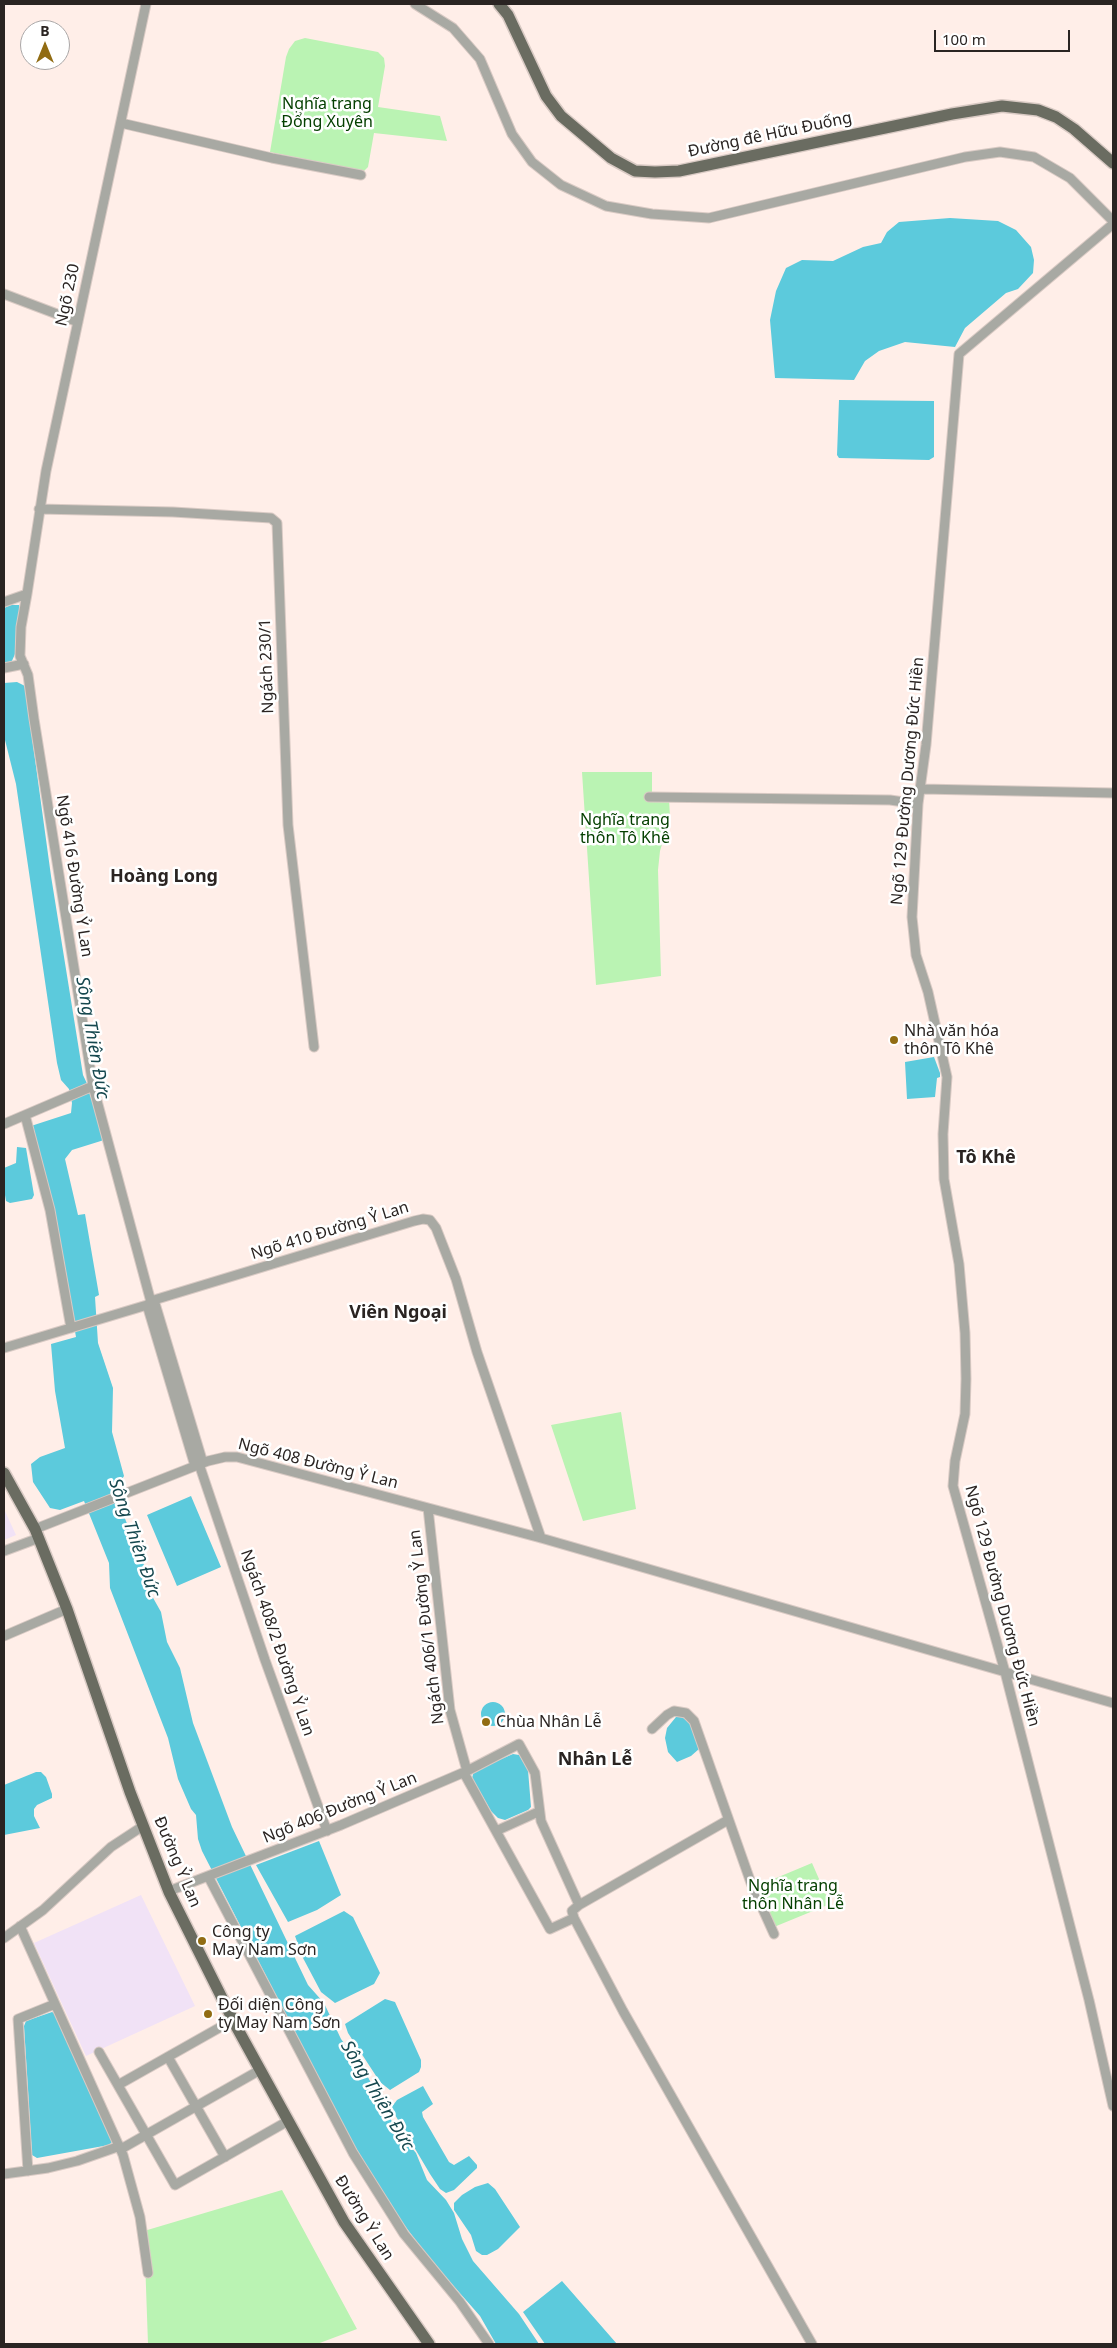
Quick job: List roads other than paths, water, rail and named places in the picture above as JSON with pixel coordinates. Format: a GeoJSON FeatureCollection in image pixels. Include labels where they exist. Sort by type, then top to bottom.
{"type":"FeatureCollection","features":[{"type":"Feature","properties":{"kind":"main road","name":"Đường đê Hữu Đuống"},"geometry":{"type":"LineString","coordinates":[[498,4],[508,15],[546,96],[561,116],[610,158],[635,171],[679,171],[942,116],[1002,106],[1038,110],[1056,117],[1113,163]]}},
{"type":"Feature","properties":{"kind":"main road"},"geometry":{"type":"LineString","coordinates":[[1101,152],[1113,169]]}},
{"type":"Feature","properties":{"kind":"main road","name":"Đường Ỷ Lan"},"geometry":{"type":"LineString","coordinates":[[4,1472],[37,1533],[68,1609],[143,1826],[169,1891],[233,2020],[344,2222],[430,2344]]}},
{"type":"Feature","properties":{"kind":"street","name":"Ngõ 230"},"geometry":{"type":"LineString","coordinates":[[27,594],[39,509],[146,4]]}},
{"type":"Feature","properties":{"kind":"street"},"geometry":{"type":"LineString","coordinates":[[415,4],[453,28],[480,59],[512,134],[532,162],[561,186],[606,206],[652,214],[708,218],[965,157],[1000,152],[1034,156],[1070,178],[1113,222]]}},
{"type":"Feature","properties":{"kind":"street"},"geometry":{"type":"LineString","coordinates":[[121,123],[272,158],[361,175]]}},
{"type":"Feature","properties":{"kind":"street","name":"Ngõ 129 Đường Dương Đức Hiền"},"geometry":{"type":"LineString","coordinates":[[1113,222],[959,354],[922,789],[918,804],[912,937],[947,1077],[943,1134],[944,1174],[958,1249],[965,1333],[966,1405],[955,1461],[953,1486],[1005,1672],[1087,1990],[1113,2106]]}},
{"type":"Feature","properties":{"kind":"street"},"geometry":{"type":"LineString","coordinates":[[4,294],[78,322]]}},
{"type":"Feature","properties":{"kind":"street","name":"Ngách 230/1"},"geometry":{"type":"LineString","coordinates":[[39,509],[173,512],[271,518],[277,523],[288,825],[314,1047]]}},
{"type":"Feature","properties":{"kind":"street"},"geometry":{"type":"LineString","coordinates":[[4,602],[27,594]]}},
{"type":"Feature","properties":{"kind":"street","name":"Ngõ 416 Đường Ỷ Lan"},"geometry":{"type":"LineString","coordinates":[[27,594],[20,638],[20,656],[28,675],[94,1086],[151,1302],[175,1384]]}},
{"type":"Feature","properties":{"kind":"street"},"geometry":{"type":"LineString","coordinates":[[4,668],[24,664]]}},
{"type":"Feature","properties":{"kind":"street"},"geometry":{"type":"LineString","coordinates":[[922,789],[1113,793]]}},
{"type":"Feature","properties":{"kind":"street"},"geometry":{"type":"LineString","coordinates":[[649,797],[890,800],[918,804]]}},
{"type":"Feature","properties":{"kind":"street"},"geometry":{"type":"LineString","coordinates":[[4,1124],[94,1086]]}},
{"type":"Feature","properties":{"kind":"street"},"geometry":{"type":"LineString","coordinates":[[25,1115],[51,1217],[71,1328]]}},
{"type":"Feature","properties":{"kind":"street","name":"Ngõ 410 Đường Ỷ Lan"},"geometry":{"type":"LineString","coordinates":[[4,1348],[414,1221],[430,1220],[436,1228],[458,1285],[476,1352],[541,1538]]}},
{"type":"Feature","properties":{"kind":"street","name":"Ngách 408/2 Đường Ỷ Lan"},"geometry":{"type":"LineString","coordinates":[[175,1384],[199,1464],[265,1660],[327,1831]]}},
{"type":"Feature","properties":{"kind":"street","name":"Ngõ 408 Đường Ỷ Lan"},"geometry":{"type":"LineString","coordinates":[[4,1551],[68,1516],[199,1464],[225,1457],[245,1458],[541,1538],[1113,1703]]}},
{"type":"Feature","properties":{"kind":"street","name":"Ngách 406/1 Đường Ỷ Lan"},"geometry":{"type":"LineString","coordinates":[[428,1508],[450,1710],[466,1772],[550,1929],[574,1918]]}},
{"type":"Feature","properties":{"kind":"street"},"geometry":{"type":"LineString","coordinates":[[5,1633],[68,1609]]}},
{"type":"Feature","properties":{"kind":"street"},"geometry":{"type":"LineString","coordinates":[[652,1729],[670,1712],[683,1711],[692,1717],[751,1883],[774,1934]]}},
{"type":"Feature","properties":{"kind":"street","name":"Ngõ 406 Đường Ỷ Lan"},"geometry":{"type":"LineString","coordinates":[[169,1891],[327,1831],[466,1772],[519,1744],[535,1773],[538,1812]]}},
{"type":"Feature","properties":{"kind":"street"},"geometry":{"type":"LineString","coordinates":[[496,1831],[538,1812],[579,1905]]}},
{"type":"Feature","properties":{"kind":"street"},"geometry":{"type":"LineString","coordinates":[[728,1820],[579,1905],[573,1909],[574,1918],[623,2011],[812,2344]]}},
{"type":"Feature","properties":{"kind":"street"},"geometry":{"type":"LineString","coordinates":[[4,1938],[43,1910],[111,1847],[143,1826]]}},
{"type":"Feature","properties":{"kind":"street"},"geometry":{"type":"LineString","coordinates":[[208,1876],[353,2153],[404,2234],[460,2302],[489,2344]]}},
{"type":"Feature","properties":{"kind":"street"},"geometry":{"type":"LineString","coordinates":[[20,1926],[120,2147],[133,2184],[148,2273]]}},
{"type":"Feature","properties":{"kind":"street"},"geometry":{"type":"LineString","coordinates":[[28,2171],[18,2020],[56,2004]]}},
{"type":"Feature","properties":{"kind":"street"},"geometry":{"type":"LineString","coordinates":[[118,2085],[233,2020]]}},
{"type":"Feature","properties":{"kind":"street"},"geometry":{"type":"LineString","coordinates":[[99,2052],[174,2185],[288,2121]]}},
{"type":"Feature","properties":{"kind":"street"},"geometry":{"type":"LineString","coordinates":[[168,2056],[225,2157]]}},
{"type":"Feature","properties":{"kind":"street"},"geometry":{"type":"LineString","coordinates":[[4,2174],[77,2161],[120,2147],[260,2070]]}},
{"type":"Feature","properties":{"kind":"water"},"geometry":{"type":"Polygon","coordinates":[[[950,218],[998,221],[1016,230],[1031,247],[1034,260],[1033,273],[1018,289],[1006,293],[965,328],[955,347],[905,342],[879,351],[865,361],[854,380],[775,378],[770,320],[776,291],[786,268],[802,260],[833,261],[863,247],[881,243],[887,232],[899,222],[950,218]]]}},
{"type":"Feature","properties":{"kind":"water"},"geometry":{"type":"Polygon","coordinates":[[[839,400],[934,401],[934,457],[929,460],[839,458],[837,455],[839,400]]]}},
{"type":"Feature","properties":{"kind":"water"},"geometry":{"type":"Polygon","coordinates":[[[11,605],[19,605],[20,613],[15,654],[11,663],[4,664],[4,608],[11,605]]]}},
{"type":"Feature","properties":{"kind":"water","name":"Sông Thiên Đức"},"geometry":{"type":"Polygon","coordinates":[[[17,682],[25,686],[51,876],[83,1075],[90,1090],[104,1140],[72,1150],[65,1159],[78,1215],[85,1214],[99,1295],[95,1297],[98,1343],[113,1388],[112,1432],[124,1476],[119,1484],[112,1487],[144,1565],[147,1587],[161,1612],[167,1642],[180,1668],[193,1723],[232,1827],[308,1985],[324,2003],[341,2039],[363,2068],[396,2129],[416,2153],[427,2180],[446,2200],[454,2213],[462,2239],[473,2261],[519,2314],[539,2344],[496,2344],[480,2316],[429,2258],[396,2214],[345,2130],[202,1851],[198,1839],[196,1815],[191,1809],[178,1779],[168,1738],[110,1588],[109,1563],[84,1501],[60,1510],[50,1508],[33,1482],[31,1464],[40,1457],[65,1448],[55,1391],[51,1344],[76,1337],[56,1222],[31,1126],[71,1113],[72,1103],[69,1089],[61,1080],[57,1063],[16,784],[4,736],[4,683],[17,682]]]}},
{"type":"Feature","properties":{"kind":"water"},"geometry":{"type":"Polygon","coordinates":[[[934,1057],[940,1073],[940,1077],[937,1078],[935,1097],[907,1099],[905,1062],[934,1057]]]}},
{"type":"Feature","properties":{"kind":"water"},"geometry":{"type":"Polygon","coordinates":[[[17,1147],[26,1148],[34,1195],[32,1199],[10,1203],[6,1201],[4,1168],[16,1163],[17,1147]]]}},
{"type":"Feature","properties":{"kind":"water"},"geometry":{"type":"Polygon","coordinates":[[[191,1496],[221,1567],[177,1586],[147,1515],[191,1496]]]}},
{"type":"Feature","properties":{"kind":"water"},"geometry":{"type":"Polygon","coordinates":[[[493,1702],[502,1705],[505,1714],[502,1723],[493,1726],[484,1723],[481,1714],[484,1705],[493,1702]]]}},
{"type":"Feature","properties":{"kind":"water"},"geometry":{"type":"Polygon","coordinates":[[[676,1717],[690,1721],[699,1749],[691,1756],[677,1762],[668,1752],[665,1738],[667,1728],[676,1717]]]}},
{"type":"Feature","properties":{"kind":"water"},"geometry":{"type":"Polygon","coordinates":[[[513,1754],[519,1755],[528,1770],[531,1807],[505,1820],[498,1818],[491,1811],[472,1778],[474,1771],[513,1754]]]}},
{"type":"Feature","properties":{"kind":"water"},"geometry":{"type":"Polygon","coordinates":[[[36,1772],[41,1772],[46,1777],[52,1794],[52,1798],[37,1805],[34,1809],[34,1816],[40,1828],[4,1835],[4,1785],[36,1772]]]}},
{"type":"Feature","properties":{"kind":"water"},"geometry":{"type":"Polygon","coordinates":[[[319,1841],[341,1895],[317,1910],[288,1922],[256,1865],[319,1841]]]}},
{"type":"Feature","properties":{"kind":"water"},"geometry":{"type":"Polygon","coordinates":[[[344,1911],[353,1917],[380,1973],[374,1984],[335,2003],[321,1992],[303,1958],[295,1936],[344,1911]]]}},
{"type":"Feature","properties":{"kind":"water"},"geometry":{"type":"Polygon","coordinates":[[[385,1999],[395,2002],[421,2060],[419,2072],[390,2090],[380,2082],[348,2033],[345,2024],[385,1999]]]}},
{"type":"Feature","properties":{"kind":"water"},"geometry":{"type":"Polygon","coordinates":[[[52,2012],[112,2142],[109,2145],[37,2158],[32,2155],[24,2026],[26,2021],[52,2012]]]}},
{"type":"Feature","properties":{"kind":"water"},"geometry":{"type":"Polygon","coordinates":[[[423,2086],[433,2104],[422,2112],[423,2117],[449,2162],[454,2165],[469,2156],[477,2165],[477,2168],[454,2190],[446,2193],[440,2189],[430,2174],[391,2108],[397,2100],[423,2086]]]}},
{"type":"Feature","properties":{"kind":"water"},"geometry":{"type":"Polygon","coordinates":[[[488,2183],[495,2189],[520,2227],[498,2249],[487,2255],[482,2255],[476,2251],[471,2235],[454,2210],[454,2203],[462,2195],[475,2187],[488,2183]]]}},
{"type":"Feature","properties":{"kind":"water"},"geometry":{"type":"Polygon","coordinates":[[[562,2281],[617,2344],[545,2344],[523,2312],[562,2281]]]}},
{"type":"Feature","properties":{"kind":"place","name":"Nhà văn hóa thôn Tô Khê"},"geometry":{"type":"Point","coordinates":[894,1040]}},
{"type":"Feature","properties":{"kind":"place","name":"Chùa Nhân Lễ"},"geometry":{"type":"Point","coordinates":[486,1722]}},
{"type":"Feature","properties":{"kind":"place","name":"Công ty May Nam Sơn"},"geometry":{"type":"Point","coordinates":[202,1941]}},
{"type":"Feature","properties":{"kind":"place","name":"Đối diện Công ty May Nam Sơn"},"geometry":{"type":"Point","coordinates":[208,2014]}},
{"type":"Feature","properties":{"kind":"district","name":"Hoàng Long"},"geometry":{"type":"Point","coordinates":[164,877]}},
{"type":"Feature","properties":{"kind":"district","name":"Tô Khê"},"geometry":{"type":"Point","coordinates":[986,1158]}},
{"type":"Feature","properties":{"kind":"district","name":"Viên Ngoại"},"geometry":{"type":"Point","coordinates":[398,1313]}},
{"type":"Feature","properties":{"kind":"district","name":"Nhân Lễ"},"geometry":{"type":"Point","coordinates":[595,1760]}},
{"type":"Feature","properties":{"kind":"park label","name":"Nghĩa trang Đổng Xuyên"},"geometry":{"type":"Point","coordinates":[327,113]}},
{"type":"Feature","properties":{"kind":"park label","name":"Nghĩa trang thôn Tô Khê"},"geometry":{"type":"Point","coordinates":[625,829]}},
{"type":"Feature","properties":{"kind":"park label","name":"Nghĩa trang thôn Nhân Lễ"},"geometry":{"type":"Point","coordinates":[793,1895]}}]}
